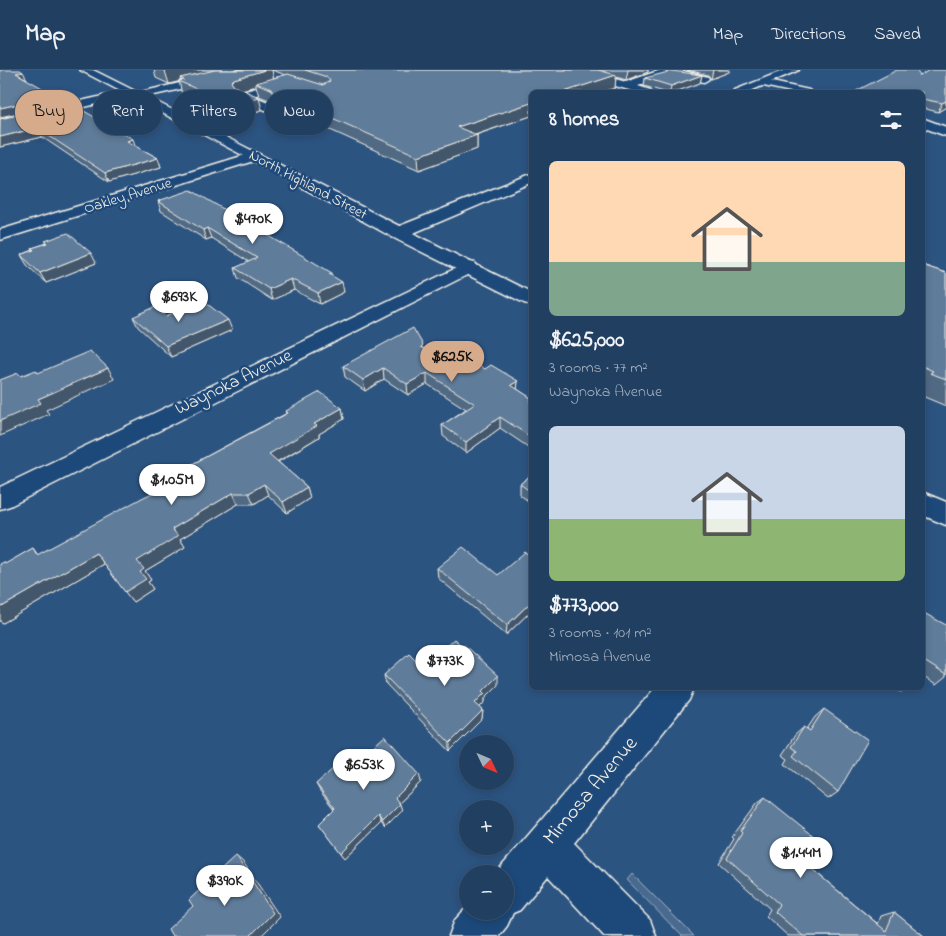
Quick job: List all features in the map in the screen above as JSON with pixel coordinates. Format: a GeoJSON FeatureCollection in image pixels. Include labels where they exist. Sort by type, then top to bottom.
{"type":"FeatureCollection","features":[{"type":"Feature","properties":{"kind":"street","name":"North Highland Street"},"geometry":{"type":"LineString","coordinates":[[84,70],[123,90]]}},
{"type":"Feature","properties":{"kind":"street"},"geometry":{"type":"LineString","coordinates":[[157,90],[251,70]]}},
{"type":"Feature","properties":{"kind":"street"},"geometry":{"type":"LineString","coordinates":[[570,70],[640,90]]}},
{"type":"Feature","properties":{"kind":"street"},"geometry":{"type":"LineString","coordinates":[[744,90],[794,70]]}},
{"type":"Feature","properties":{"kind":"street"},"geometry":{"type":"LineString","coordinates":[[628,86],[658,71],[674,72],[704,79]]}},
{"type":"Feature","properties":{"kind":"street"},"geometry":{"type":"LineString","coordinates":[[265,105],[242,95],[293,83],[266,73]]}},
{"type":"Feature","properties":{"kind":"street"},"geometry":{"type":"LineString","coordinates":[[763,82],[797,90]]}},
{"type":"Feature","properties":{"kind":"street"},"geometry":{"type":"LineString","coordinates":[[0,123],[93,103]]}},
{"type":"Feature","properties":{"kind":"street","name":"North Highland Street"},"geometry":{"type":"LineString","coordinates":[[162,110],[255,156],[398,233],[529,298]]}},
{"type":"Feature","properties":{"kind":"street"},"geometry":{"type":"LineString","coordinates":[[925,123],[946,132]]}},
{"type":"Feature","properties":{"kind":"street","name":"Oakley Avenue"},"geometry":{"type":"LineString","coordinates":[[0,235],[255,156]]}},
{"type":"Feature","properties":{"kind":"street"},"geometry":{"type":"LineString","coordinates":[[398,233],[529,179]]}},
{"type":"Feature","properties":{"kind":"street","name":"Waynoka Avenue"},"geometry":{"type":"LineString","coordinates":[[0,499],[469,267]]}},
{"type":"Feature","properties":{"kind":"street"},"geometry":{"type":"LineString","coordinates":[[925,504],[946,514]]}},
{"type":"Feature","properties":{"kind":"street","name":"Mimosa Avenue"},"geometry":{"type":"LineString","coordinates":[[514,884],[675,690]]}},
{"type":"Feature","properties":{"kind":"street"},"geometry":{"type":"LineString","coordinates":[[547,845],[634,936]]}},
{"type":"Feature","properties":{"kind":"street"},"geometry":{"type":"LineString","coordinates":[[471,936],[484,920]]}},
{"type":"Feature","properties":{"kind":"shaded area"},"geometry":{"type":"Polygon","coordinates":[[[632,874],[694,936],[682,936],[627,880],[632,874]]]}},
{"type":"Feature","properties":{"kind":"building"},"geometry":{"type":"Polygon","coordinates":[[[0,70],[20,70],[23,72],[16,73],[46,90],[15,90],[15,105],[0,108],[0,70]]]}},
{"type":"Feature","properties":{"kind":"building"},"geometry":{"type":"Polygon","coordinates":[[[215,70],[265,70],[234,79],[231,82],[234,86],[243,90],[199,90],[178,81],[184,80],[180,78],[215,70]]]}},
{"type":"Feature","properties":{"kind":"building"},"geometry":{"type":"Polygon","coordinates":[[[305,70],[598,70],[616,75],[570,90],[529,90],[529,104],[457,127],[477,135],[418,156],[333,118],[333,90],[272,90],[256,83],[288,74],[323,85],[330,81],[327,77],[305,70]]]}},
{"type":"Feature","properties":{"kind":"building"},"geometry":{"type":"Polygon","coordinates":[[[897,70],[916,70],[920,76],[929,70],[946,70],[946,101],[942,103],[925,100],[925,90],[858,90],[897,70]]]}},
{"type":"Feature","properties":{"kind":"building"},"geometry":{"type":"Polygon","coordinates":[[[672,71],[702,75],[671,86],[645,78],[672,71]]]}},
{"type":"Feature","properties":{"kind":"building"},"geometry":{"type":"Polygon","coordinates":[[[83,110],[93,116],[93,135],[126,135],[133,139],[127,141],[158,158],[105,173],[48,135],[83,135],[83,110]]]}},
{"type":"Feature","properties":{"kind":"building"},"geometry":{"type":"Polygon","coordinates":[[[15,116],[15,133],[0,137],[0,119],[15,116]]]}},
{"type":"Feature","properties":{"kind":"building"},"geometry":{"type":"Polygon","coordinates":[[[191,190],[332,273],[329,274],[342,282],[318,293],[291,279],[269,289],[235,268],[257,258],[207,228],[203,230],[158,201],[191,190]]]}},
{"type":"Feature","properties":{"kind":"building"},"geometry":{"type":"Polygon","coordinates":[[[68,233],[91,253],[40,273],[21,255],[34,250],[32,248],[48,243],[45,241],[68,233]]]}},
{"type":"Feature","properties":{"kind":"building"},"geometry":{"type":"Polygon","coordinates":[[[925,266],[946,273],[946,379],[930,373],[933,371],[925,367],[925,266]]]}},
{"type":"Feature","properties":{"kind":"building"},"geometry":{"type":"Polygon","coordinates":[[[206,303],[228,320],[166,346],[133,317],[155,307],[166,316],[185,308],[188,311],[206,303]]]}},
{"type":"Feature","properties":{"kind":"building"},"geometry":{"type":"Polygon","coordinates":[[[413,328],[423,345],[421,347],[430,352],[444,344],[485,369],[491,365],[518,381],[511,385],[529,397],[529,436],[500,417],[466,442],[442,425],[475,404],[427,373],[407,384],[383,368],[363,380],[343,366],[413,328]]]}},
{"type":"Feature","properties":{"kind":"building"},"geometry":{"type":"Polygon","coordinates":[[[90,351],[108,368],[38,399],[41,403],[0,421],[0,380],[18,373],[21,376],[36,370],[38,373],[90,351]]]}},
{"type":"Feature","properties":{"kind":"building"},"geometry":{"type":"Polygon","coordinates":[[[320,392],[342,408],[314,424],[317,426],[269,454],[307,487],[283,502],[264,484],[249,493],[233,493],[172,529],[178,536],[137,561],[144,569],[140,572],[146,579],[125,592],[96,553],[0,608],[0,564],[4,562],[5,564],[33,548],[37,555],[190,474],[185,468],[288,413],[286,411],[320,392]]]}},
{"type":"Feature","properties":{"kind":"building"},"geometry":{"type":"Polygon","coordinates":[[[529,477],[529,491],[520,484],[529,477]]]}},
{"type":"Feature","properties":{"kind":"building"},"geometry":{"type":"Polygon","coordinates":[[[463,547],[498,575],[525,552],[529,555],[529,604],[507,625],[437,568],[463,547]]]}},
{"type":"Feature","properties":{"kind":"building"},"geometry":{"type":"Polygon","coordinates":[[[925,614],[946,625],[946,675],[925,662],[925,614]]]}},
{"type":"Feature","properties":{"kind":"building"},"geometry":{"type":"Polygon","coordinates":[[[454,639],[461,645],[463,644],[498,676],[483,691],[485,693],[475,703],[483,710],[450,743],[384,675],[409,653],[423,667],[454,639]]]}},
{"type":"Feature","properties":{"kind":"building"},"geometry":{"type":"Polygon","coordinates":[[[824,709],[868,740],[838,792],[793,756],[797,751],[791,747],[804,727],[810,731],[824,709]]]}},
{"type":"Feature","properties":{"kind":"building"},"geometry":{"type":"Polygon","coordinates":[[[385,736],[419,774],[395,798],[400,804],[382,822],[378,816],[341,853],[319,824],[335,808],[316,784],[354,750],[360,758],[385,736]]]}},
{"type":"Feature","properties":{"kind":"building"},"geometry":{"type":"Polygon","coordinates":[[[765,797],[820,841],[807,865],[886,931],[894,912],[924,936],[803,936],[775,912],[779,904],[727,858],[742,833],[740,831],[765,797]]]}},
{"type":"Feature","properties":{"kind":"building"},"geometry":{"type":"Polygon","coordinates":[[[236,856],[273,913],[250,936],[172,936],[168,929],[193,906],[189,900],[236,856]]]}}]}
